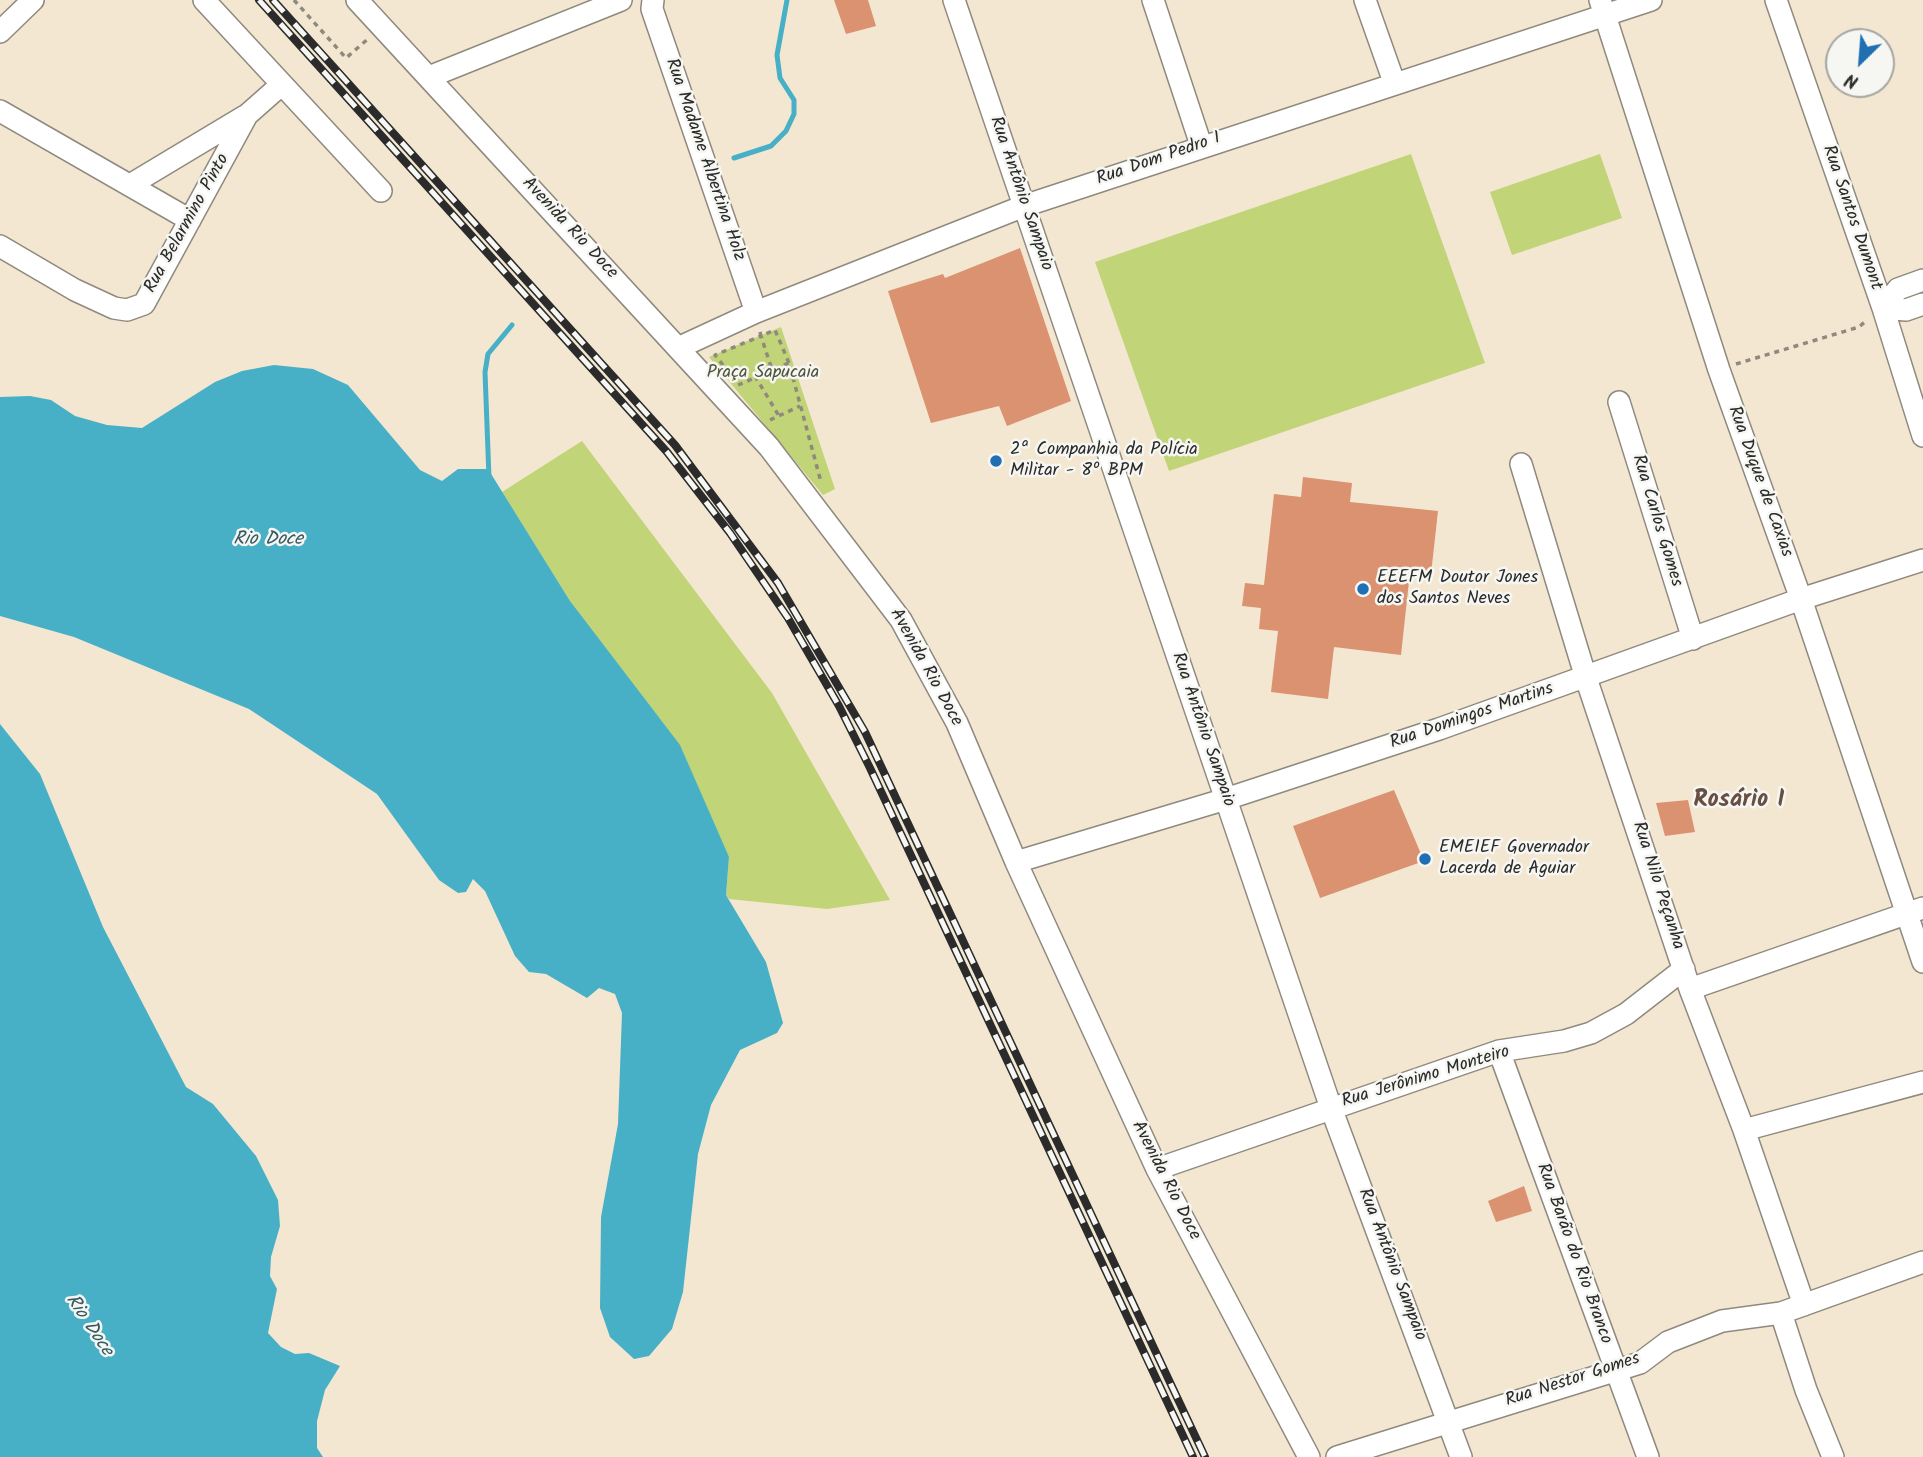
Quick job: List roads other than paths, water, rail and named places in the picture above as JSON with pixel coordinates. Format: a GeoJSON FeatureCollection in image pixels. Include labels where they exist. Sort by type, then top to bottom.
{"type":"FeatureCollection","features":[{"type":"Feature","properties":{"kind":"street"},"geometry":{"type":"LineString","coordinates":[[0,32],[33,0]]}},
{"type":"Feature","properties":{"kind":"street"},"geometry":{"type":"LineString","coordinates":[[204,0],[381,191]]}},
{"type":"Feature","properties":{"kind":"street","name":"Avenida Rio Doce"},"geometry":{"type":"LineString","coordinates":[[357,0],[769,447],[901,621],[957,723],[1016,862],[1157,1169],[1309,1457]]}},
{"type":"Feature","properties":{"kind":"street"},"geometry":{"type":"LineString","coordinates":[[429,77],[621,0]]}},
{"type":"Feature","properties":{"kind":"street","name":"Rua Antônio Sampaio"},"geometry":{"type":"LineString","coordinates":[[954,0],[1331,1108],[1450,1420],[1461,1457]]}},
{"type":"Feature","properties":{"kind":"street"},"geometry":{"type":"LineString","coordinates":[[1153,0],[1201,145]]}},
{"type":"Feature","properties":{"kind":"street"},"geometry":{"type":"LineString","coordinates":[[1365,0],[1394,82]]}},
{"type":"Feature","properties":{"kind":"street","name":"Rua Dom Pedro I"},"geometry":{"type":"LineString","coordinates":[[678,348],[756,312],[1024,206],[1394,82],[1603,7],[1651,0]]}},
{"type":"Feature","properties":{"kind":"street","name":"Rua Santos Dumont"},"geometry":{"type":"LineString","coordinates":[[1776,0],[1883,308],[1923,436]]}},
{"type":"Feature","properties":{"kind":"street","name":"Rua Madame Albertina Holz"},"geometry":{"type":"LineString","coordinates":[[649,3],[756,312]]}},
{"type":"Feature","properties":{"kind":"street","name":"Rua Duque de Caxias"},"geometry":{"type":"LineString","coordinates":[[1603,7],[1719,370],[1914,910],[1923,962]]}},
{"type":"Feature","properties":{"kind":"street","name":"Rua Belarmino Pinto"},"geometry":{"type":"LineString","coordinates":[[0,246],[75,290],[114,308],[127,310],[144,304],[247,115],[281,85]]}},
{"type":"Feature","properties":{"kind":"street"},"geometry":{"type":"LineString","coordinates":[[0,111],[190,220]]}},
{"type":"Feature","properties":{"kind":"street"},"geometry":{"type":"LineString","coordinates":[[130,185],[247,115]]}},
{"type":"Feature","properties":{"kind":"street"},"geometry":{"type":"LineString","coordinates":[[1883,308],[1898,289],[1923,279]]}},
{"type":"Feature","properties":{"kind":"street"},"geometry":{"type":"LineString","coordinates":[[1883,308],[1906,310],[1923,304]]}},
{"type":"Feature","properties":{"kind":"street","name":"Rua Carlos Gomes"},"geometry":{"type":"LineString","coordinates":[[1619,402],[1693,639]]}},
{"type":"Feature","properties":{"kind":"street","name":"Rua Nilo Peçanha"},"geometry":{"type":"LineString","coordinates":[[1521,464],[1586,678],[1687,979],[1744,1130],[1804,1305]]}},
{"type":"Feature","properties":{"kind":"street","name":"Rua Domingos Martins"},"geometry":{"type":"LineString","coordinates":[[1016,862],[1226,799],[1586,678],[1801,599],[1923,560]]}},
{"type":"Feature","properties":{"kind":"street","name":"Rua Jerônimo Monteiro"},"geometry":{"type":"LineString","coordinates":[[1157,1169],[1499,1051],[1564,1041],[1591,1033],[1687,979],[1914,910]]}},
{"type":"Feature","properties":{"kind":"street","name":"Rua Barão do Rio Branco"},"geometry":{"type":"LineString","coordinates":[[1499,1051],[1648,1457]]}},
{"type":"Feature","properties":{"kind":"street"},"geometry":{"type":"LineString","coordinates":[[1744,1130],[1923,1082]]}},
{"type":"Feature","properties":{"kind":"street","name":"Rua Nestor Gomes"},"geometry":{"type":"LineString","coordinates":[[1337,1457],[1640,1363],[1668,1342],[1723,1321],[1781,1313],[1923,1262]]}},
{"type":"Feature","properties":{"kind":"street"},"geometry":{"type":"LineString","coordinates":[[1781,1313],[1833,1457]]}},
{"type":"Feature","properties":{"kind":"water","name":"Rio Doce"},"geometry":{"type":"Polygon","coordinates":[[[274,365],[313,369],[348,385],[420,470],[442,481],[458,469],[488,469],[570,601],[680,745],[729,857],[726,895],[766,962],[783,1023],[777,1033],[740,1050],[711,1105],[698,1154],[683,1292],[672,1329],[649,1356],[634,1359],[610,1337],[600,1308],[601,1217],[618,1124],[622,1013],[615,994],[599,988],[587,998],[546,974],[529,972],[515,956],[485,891],[473,879],[466,892],[458,893],[439,880],[377,794],[249,709],[74,637],[0,616],[0,397],[30,396],[51,400],[75,416],[107,425],[142,428],[215,382],[242,371],[274,365]]]}},
{"type":"Feature","properties":{"kind":"water","name":"Rio Doce"},"geometry":{"type":"Polygon","coordinates":[[[0,724],[40,774],[103,927],[186,1087],[213,1104],[256,1156],[278,1200],[280,1226],[271,1257],[270,1276],[277,1289],[268,1333],[281,1347],[295,1354],[309,1353],[340,1366],[325,1390],[317,1421],[317,1448],[323,1457],[0,1457],[0,724]]]}},
{"type":"Feature","properties":{"kind":"waterway"},"geometry":{"type":"LineString","coordinates":[[734,158],[771,146],[786,131],[794,114],[794,100],[780,78],[777,55],[787,0]]}},
{"type":"Feature","properties":{"kind":"waterway"},"geometry":{"type":"LineString","coordinates":[[489,478],[485,372],[488,354],[512,325]]}},
{"type":"Feature","properties":{"kind":"railway"},"geometry":{"type":"LineString","coordinates":[[259,0],[667,452],[730,533],[788,618],[839,706],[870,768],[1193,1457]]}},
{"type":"Feature","properties":{"kind":"railway"},"geometry":{"type":"LineString","coordinates":[[273,0],[675,445],[778,583],[865,732],[1205,1457]]}},
{"type":"Feature","properties":{"kind":"place","name":"2ª Companhia da Polícia Militar - 8º BPM"},"geometry":{"type":"Point","coordinates":[996,461]}},
{"type":"Feature","properties":{"kind":"place","name":"EEEFM Doutor Jones dos Santos Neves"},"geometry":{"type":"Point","coordinates":[1363,589]}},
{"type":"Feature","properties":{"kind":"place","name":"EMEIEF Governador Lacerda de Aguiar"},"geometry":{"type":"Point","coordinates":[1425,859]}},
{"type":"Feature","properties":{"kind":"district","name":"Rosário I"},"geometry":{"type":"Point","coordinates":[1739,802]}},
{"type":"Feature","properties":{"kind":"park label","name":"Praça Sapucaia"},"geometry":{"type":"Point","coordinates":[763,374]}}]}
